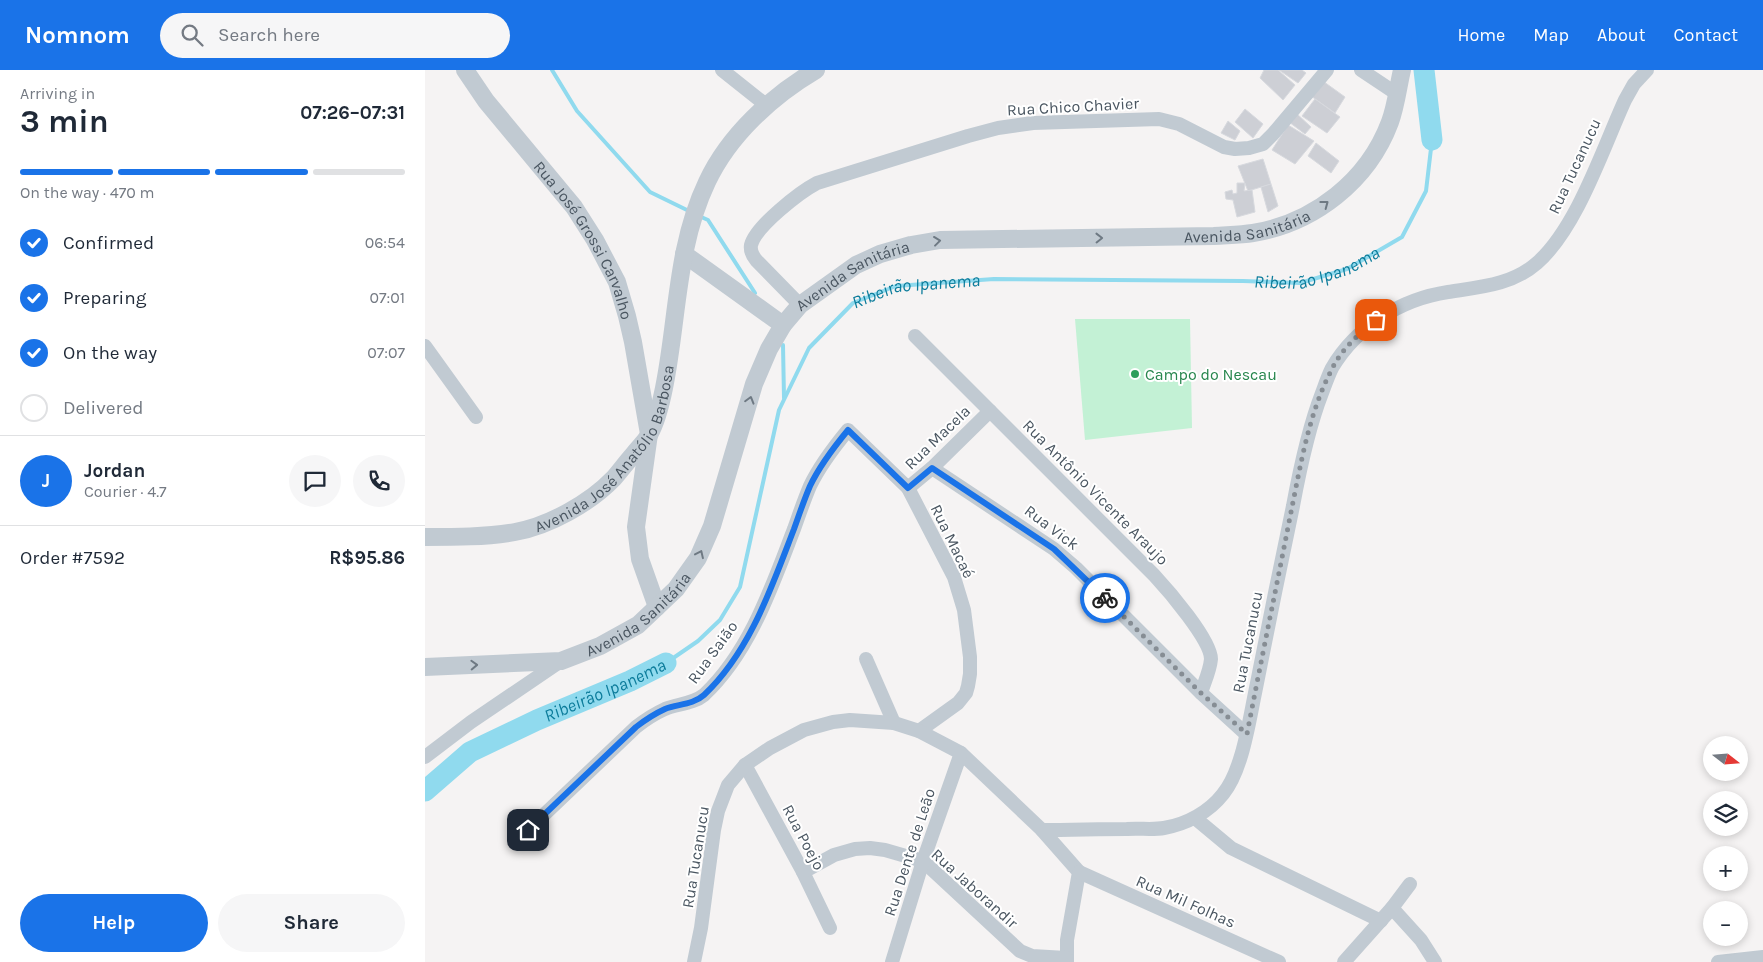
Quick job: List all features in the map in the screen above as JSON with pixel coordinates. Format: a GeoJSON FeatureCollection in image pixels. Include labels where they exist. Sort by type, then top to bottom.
{"type":"FeatureCollection","features":[{"type":"Feature","properties":{"kind":"street","name":"Rua José Grossi Carvalho"},"geometry":{"type":"LineString","coordinates":[[465,70],[486,101],[574,207],[608,263],[617,282],[627,316],[649,434]]}},
{"type":"Feature","properties":{"kind":"street"},"geometry":{"type":"LineString","coordinates":[[722,70],[766,105],[816,70]]}},
{"type":"Feature","properties":{"kind":"street","name":"Rua Chico Chavier"},"geometry":{"type":"LineString","coordinates":[[800,305],[755,260],[751,251],[753,241],[771,219],[793,198],[817,183],[968,136],[1015,125],[1033,123],[1159,119],[1179,124],[1224,147],[1235,149],[1249,148],[1263,144],[1273,134],[1327,70]]}},
{"type":"Feature","properties":{"kind":"street"},"geometry":{"type":"LineString","coordinates":[[1361,70],[1397,94]]}},
{"type":"Feature","properties":{"kind":"street","name":"Avenida Sanitária"},"geometry":{"type":"LineString","coordinates":[[425,667],[561,661],[617,638],[638,625],[676,589],[699,558],[712,526],[754,384],[769,349],[783,324],[800,305],[856,265],[880,254],[911,245],[940,240],[1214,236],[1253,233],[1287,224],[1321,208],[1363,170],[1379,147],[1390,122],[1402,70]]}},
{"type":"Feature","properties":{"kind":"street","name":"Rua Tucanucu"},"geometry":{"type":"LineString","coordinates":[[694,962],[701,928],[714,830],[718,811],[728,786],[745,765],[794,734],[817,726],[850,720],[894,723],[919,731],[961,753],[1042,830],[1164,828],[1195,818],[1212,806],[1225,793],[1237,767],[1247,734],[1303,457],[1318,404],[1331,371],[1343,350],[1356,336],[1376,320],[1418,299],[1445,292],[1487,287],[1522,274],[1538,262],[1553,245],[1578,206],[1625,100],[1634,84],[1647,70]]}},
{"type":"Feature","properties":{"kind":"street","name":"Avenida José Anatólio Barbosa"},"geometry":{"type":"LineString","coordinates":[[425,537],[502,534],[533,527],[555,519],[585,501],[611,481],[649,434],[656,418],[664,388],[683,254],[691,222],[707,180],[725,151],[766,105]]}},
{"type":"Feature","properties":{"kind":"street"},"geometry":{"type":"LineString","coordinates":[[683,254],[783,324]]}},
{"type":"Feature","properties":{"kind":"street","name":"Rua Antônio Vicente Araujo"},"geometry":{"type":"LineString","coordinates":[[915,336],[1154,575],[1189,617],[1211,657],[1201,693]]}},
{"type":"Feature","properties":{"kind":"street"},"geometry":{"type":"LineString","coordinates":[[425,346],[475,416]]}},
{"type":"Feature","properties":{"kind":"street","name":"Rua Macela"},"geometry":{"type":"LineString","coordinates":[[908,488],[932,468],[989,411]]}},
{"type":"Feature","properties":{"kind":"street","name":"Rua Macaé"},"geometry":{"type":"LineString","coordinates":[[848,430],[908,488],[948,564],[964,610],[970,657],[969,680],[962,698],[919,731]]}},
{"type":"Feature","properties":{"kind":"street","name":"Rua Saião"},"geometry":{"type":"LineString","coordinates":[[528,830],[636,727],[656,713],[699,699],[715,682],[739,651],[756,621],[810,487],[827,456],[848,430]]}},
{"type":"Feature","properties":{"kind":"street"},"geometry":{"type":"LineString","coordinates":[[649,434],[636,526],[641,559],[657,607]]}},
{"type":"Feature","properties":{"kind":"street","name":"Rua Vick"},"geometry":{"type":"LineString","coordinates":[[932,468],[1054,549],[1076,568],[1201,693],[1247,734]]}},
{"type":"Feature","properties":{"kind":"street"},"geometry":{"type":"LineString","coordinates":[[866,659],[894,723]]}},
{"type":"Feature","properties":{"kind":"street"},"geometry":{"type":"LineString","coordinates":[[425,757],[471,722],[561,661]]}},
{"type":"Feature","properties":{"kind":"street","name":"Rua Dente de Leão"},"geometry":{"type":"LineString","coordinates":[[892,962],[923,861],[961,753]]}},
{"type":"Feature","properties":{"kind":"street","name":"Rua Poejo"},"geometry":{"type":"LineString","coordinates":[[745,765],[803,872],[830,928]]}},
{"type":"Feature","properties":{"kind":"street"},"geometry":{"type":"LineString","coordinates":[[1195,818],[1231,848],[1381,921]]}},
{"type":"Feature","properties":{"kind":"street"},"geometry":{"type":"LineString","coordinates":[[1042,830],[1079,872],[1068,933],[1066,960]]}},
{"type":"Feature","properties":{"kind":"street","name":"Rua Jaborandir"},"geometry":{"type":"LineString","coordinates":[[803,872],[834,856],[855,849],[885,850],[923,861],[1020,950],[1032,956],[1066,960]]}},
{"type":"Feature","properties":{"kind":"street","name":"Rua Mil Folhas"},"geometry":{"type":"LineString","coordinates":[[1079,872],[1279,962]]}},
{"type":"Feature","properties":{"kind":"street"},"geometry":{"type":"LineString","coordinates":[[1344,962],[1381,921],[1410,884]]}},
{"type":"Feature","properties":{"kind":"street"},"geometry":{"type":"LineString","coordinates":[[1392,908],[1421,940],[1435,962]]}},
{"type":"Feature","properties":{"kind":"street"},"geometry":{"type":"LineString","coordinates":[[1717,962],[1763,957]]}},
{"type":"Feature","properties":{"kind":"green space","name":"Campo do Nescau"},"geometry":{"type":"Polygon","coordinates":[[[1075,319],[1190,319],[1192,428],[1085,440],[1075,319]]]}},
{"type":"Feature","properties":{"kind":"building"},"geometry":{"type":"Polygon","coordinates":[[[1264,70],[1278,70],[1295,85],[1283,100],[1260,78],[1264,70]]]}},
{"type":"Feature","properties":{"kind":"building"},"geometry":{"type":"Polygon","coordinates":[[[1279,70],[1302,70],[1306,73],[1298,83],[1279,70]]]}},
{"type":"Feature","properties":{"kind":"building"},"geometry":{"type":"Polygon","coordinates":[[[1320,79],[1345,97],[1335,113],[1311,96],[1320,79]]]}},
{"type":"Feature","properties":{"kind":"building"},"geometry":{"type":"Polygon","coordinates":[[[1315,99],[1340,117],[1327,133],[1302,116],[1315,99]]]}},
{"type":"Feature","properties":{"kind":"building"},"geometry":{"type":"Polygon","coordinates":[[[1245,109],[1263,124],[1253,138],[1235,122],[1245,109]]]}},
{"type":"Feature","properties":{"kind":"building"},"geometry":{"type":"Polygon","coordinates":[[[1296,113],[1311,127],[1305,134],[1289,122],[1296,113]]]}},
{"type":"Feature","properties":{"kind":"building"},"geometry":{"type":"Polygon","coordinates":[[[1228,121],[1240,131],[1235,140],[1221,133],[1228,121]]]}},
{"type":"Feature","properties":{"kind":"building"},"geometry":{"type":"Polygon","coordinates":[[[1288,125],[1314,141],[1295,164],[1272,150],[1288,125]]]}},
{"type":"Feature","properties":{"kind":"building"},"geometry":{"type":"Polygon","coordinates":[[[1316,143],[1339,161],[1331,173],[1308,156],[1316,143]]]}},
{"type":"Feature","properties":{"kind":"building"},"geometry":{"type":"Polygon","coordinates":[[[1263,159],[1271,184],[1248,191],[1238,166],[1263,159]]]}},
{"type":"Feature","properties":{"kind":"building"},"geometry":{"type":"Polygon","coordinates":[[[1237,183],[1245,183],[1244,191],[1252,190],[1255,212],[1237,217],[1233,200],[1226,199],[1225,192],[1232,190],[1233,194],[1237,193],[1237,183]]]}},
{"type":"Feature","properties":{"kind":"building"},"geometry":{"type":"Polygon","coordinates":[[[1271,184],[1278,206],[1268,212],[1261,187],[1271,184]]]}},
{"type":"Feature","properties":{"kind":"waterway"},"geometry":{"type":"LineString","coordinates":[[552,70],[577,111],[650,192],[691,212]]}},
{"type":"Feature","properties":{"kind":"waterway","name":"Ribeirão Ipanema"},"geometry":{"type":"LineString","coordinates":[[1424,70],[1432,140]]}},
{"type":"Feature","properties":{"kind":"waterway","name":"Ribeirão Ipanema"},"geometry":{"type":"LineString","coordinates":[[666,663],[698,641],[720,620],[740,587],[779,410],[809,348],[853,303],[896,286],[994,279],[1300,283],[1347,269],[1402,237],[1426,191],[1432,140]]}},
{"type":"Feature","properties":{"kind":"waterway"},"geometry":{"type":"LineString","coordinates":[[699,216],[708,220],[755,293]]}},
{"type":"Feature","properties":{"kind":"waterway"},"geometry":{"type":"LineString","coordinates":[[783,345],[784,398]]}},
{"type":"Feature","properties":{"kind":"waterway","name":"Ribeirão Ipanema"},"geometry":{"type":"LineString","coordinates":[[425,791],[470,752],[537,720],[630,681],[666,663]]}},
{"type":"Feature","properties":{"kind":"way so far"},"geometry":{"type":"LineString","coordinates":[[1105,598],[1201,693],[1247,734],[1310,429],[1331,371],[1343,350],[1356,336],[1376,320]]}},
{"type":"Feature","properties":{"kind":"place","name":"Campo do Nescau"},"geometry":{"type":"Point","coordinates":[1135,374]}},
{"type":"Feature","properties":{"kind":"route"},"geometry":{"type":"LineString","coordinates":[[528,830],[622,739],[646,719],[656,713],[699,699],[715,682],[739,651],[756,621],[810,487],[827,456],[848,430],[908,488],[932,468],[1035,534],[1076,568],[1105,598]]}}]}
